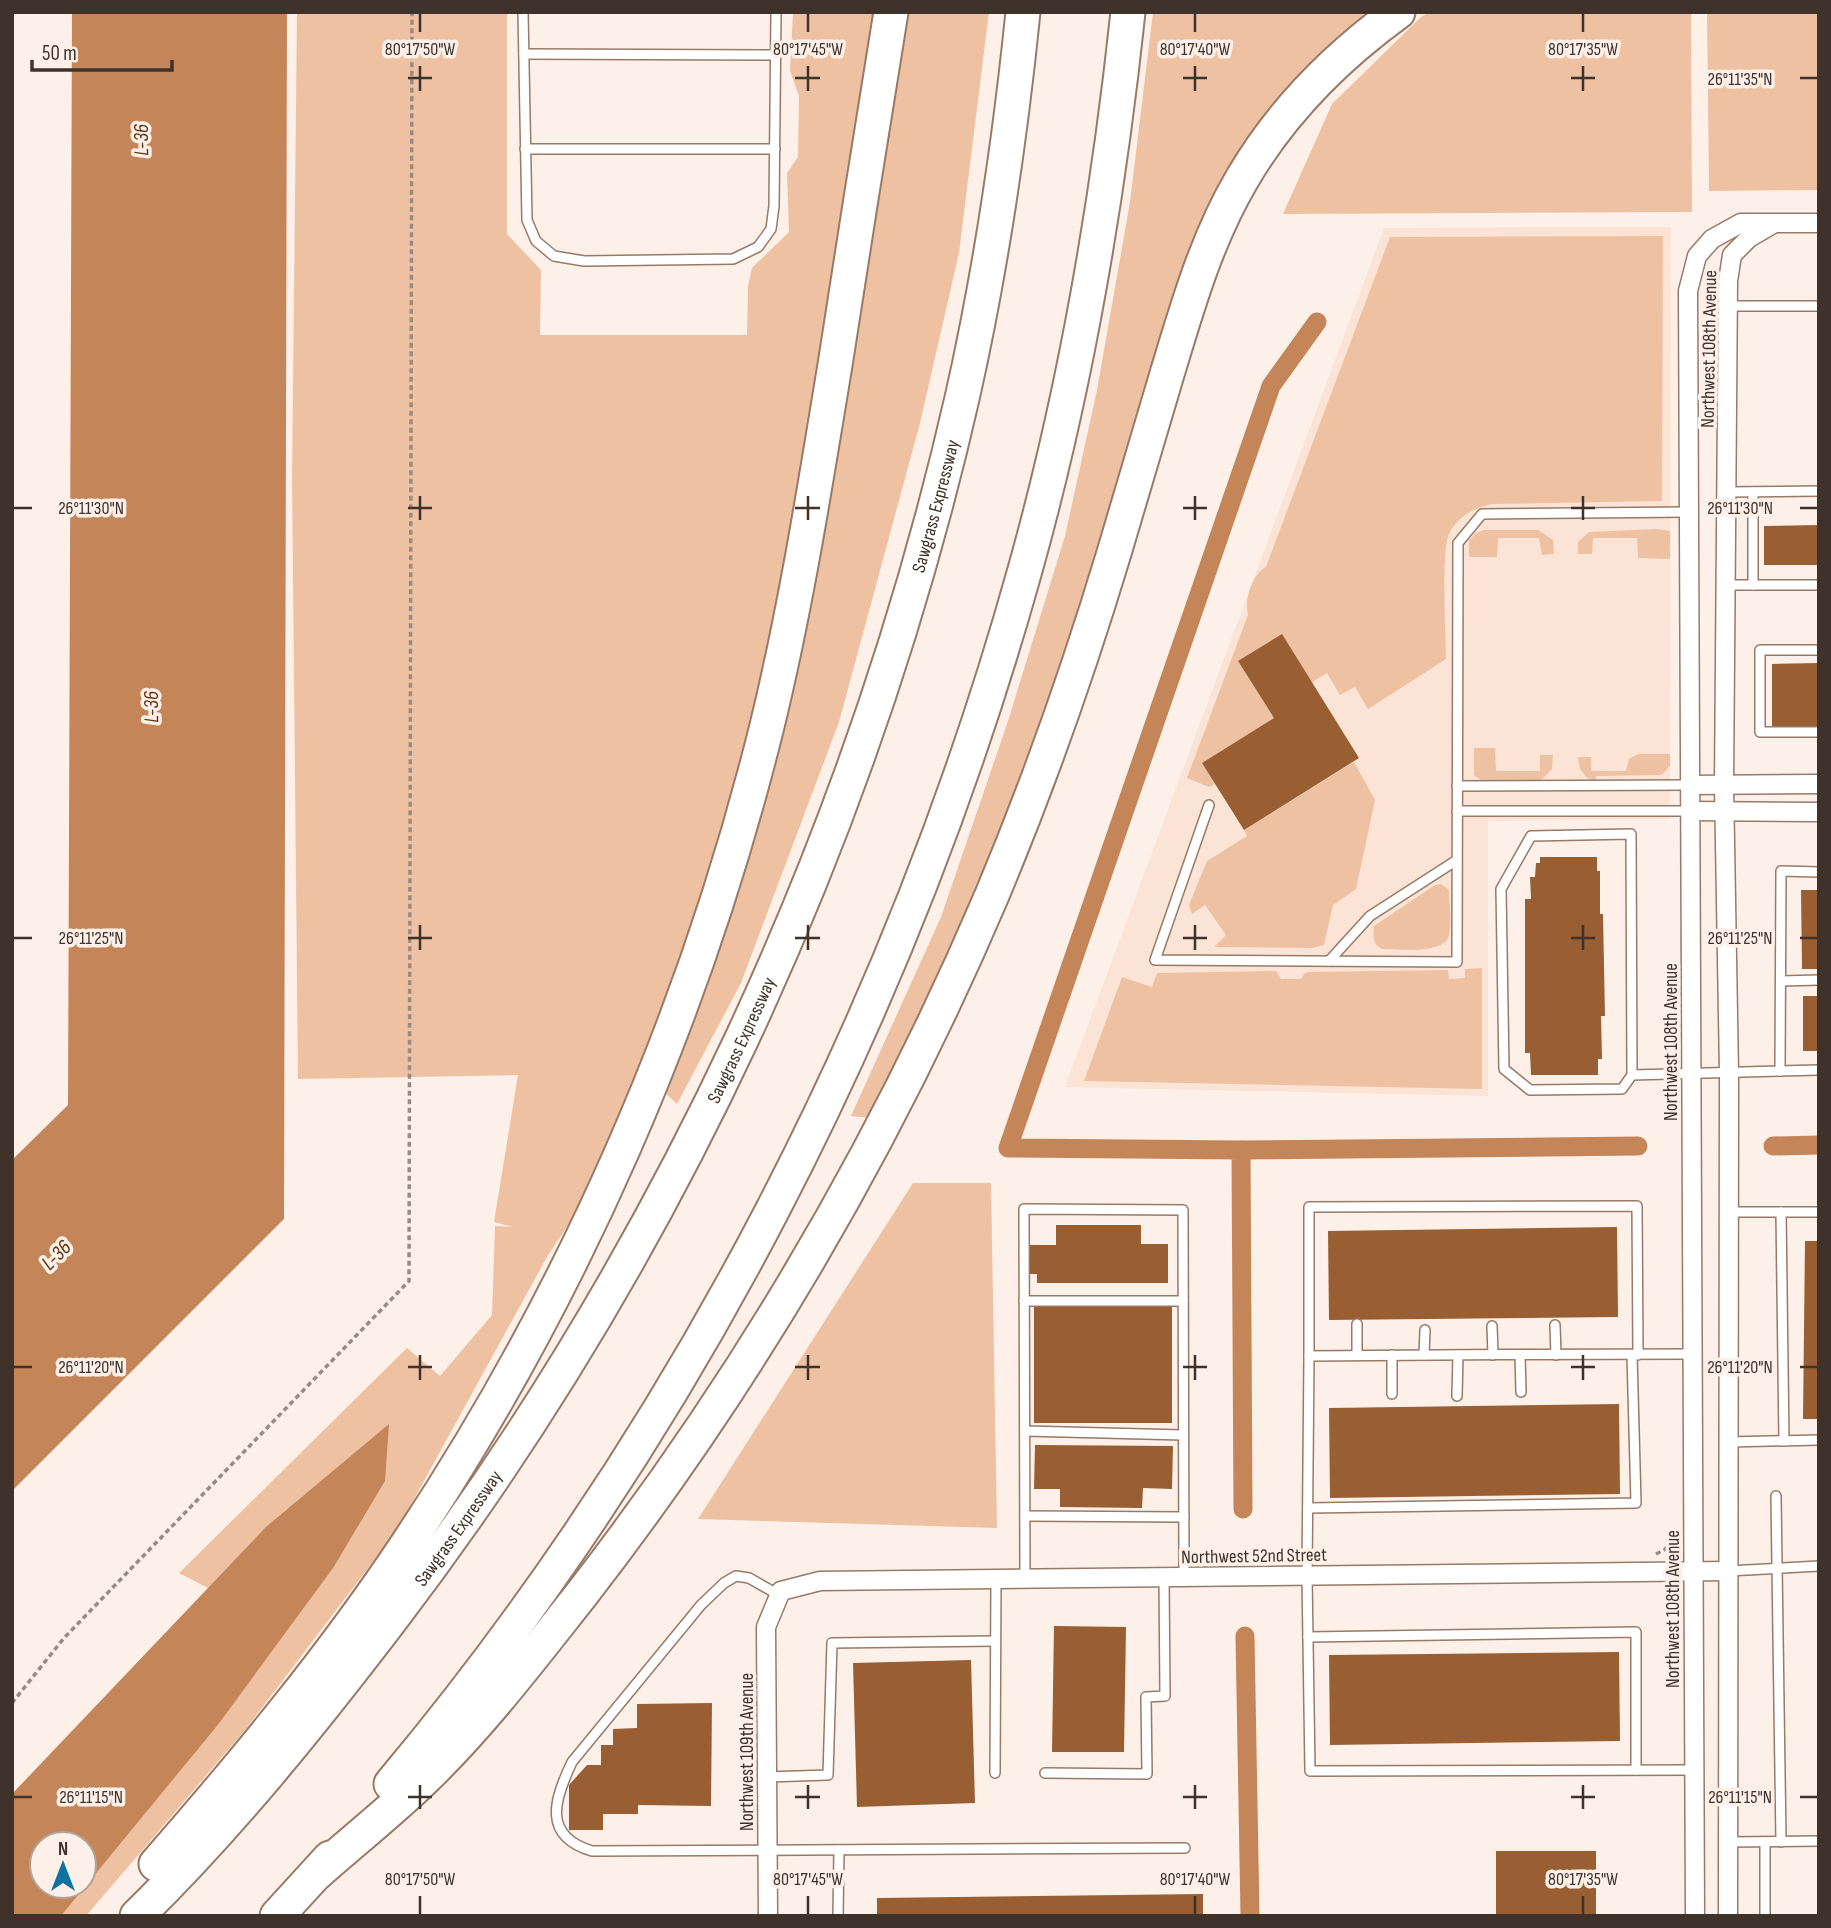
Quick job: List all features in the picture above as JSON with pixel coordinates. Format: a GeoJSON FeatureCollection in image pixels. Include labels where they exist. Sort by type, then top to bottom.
{"type":"FeatureCollection","features":[{"type":"Feature","properties":{"kind":"highway"},"geometry":{"type":"LineString","coordinates":[[116,1916],[325,1659],[438,1498],[502,1391],[569,1264],[664,1053],[729,864],[782,660],[813,503],[891,12]]}},
{"type":"Feature","properties":{"kind":"highway","name":"Sawgrass Expressway"},"geometry":{"type":"LineString","coordinates":[[137,1916],[292,1745],[355,1667],[475,1505],[587,1331],[666,1189],[731,1063],[802,899],[849,781],[908,600],[936,503],[964,391],[988,264],[1015,91],[1023,12]]}},
{"type":"Feature","properties":{"kind":"highway"},"geometry":{"type":"LineString","coordinates":[[277,1916],[409,1764],[478,1675],[599,1504],[661,1407],[756,1240],[805,1146],[848,1054],[928,862],[963,766],[1025,570],[1073,370],[1093,266],[1110,166],[1128,12]]}},
{"type":"Feature","properties":{"kind":"highway"},"geometry":{"type":"LineString","coordinates":[[317,1873],[426,1777],[501,1695],[544,1641],[642,1513],[693,1440],[815,1247],[927,1038],[1024,817],[1048,756],[1096,613],[1190,300],[1226,210],[1259,152],[1298,101],[1348,51],[1398,12]]}},
{"type":"Feature","properties":{"kind":"street","name":"Northwest 108th Avenue"},"geometry":{"type":"LineString","coordinates":[[1695,1916],[1688,291],[1697,256],[1712,239],[1741,223],[1776,223]]}},
{"type":"Feature","properties":{"kind":"street"},"geometry":{"type":"LineString","coordinates":[[1776,223],[1819,223]]}},
{"type":"Feature","properties":{"kind":"street","name":"Northwest 108th Avenue"},"geometry":{"type":"LineString","coordinates":[[1728,1916],[1729,1073],[1724,785],[1728,281],[1732,255],[1749,238],[1776,223]]}},
{"type":"Feature","properties":{"kind":"street"},"geometry":{"type":"LineString","coordinates":[[1690,785],[1819,784]]}},
{"type":"Feature","properties":{"kind":"street"},"geometry":{"type":"LineString","coordinates":[[1690,811],[1819,812]]}},
{"type":"Feature","properties":{"kind":"street","name":"Northwest 52nd Street"},"geometry":{"type":"LineString","coordinates":[[780,1593],[820,1581],[1728,1571]]}},
{"type":"Feature","properties":{"kind":"street","name":"Northwest 109th Avenue"},"geometry":{"type":"LineString","coordinates":[[768,1916],[766,1627],[780,1593]]}},
{"type":"Feature","properties":{"kind":"lane"},"geometry":{"type":"LineString","coordinates":[[523,12],[527,220],[536,241],[554,256],[584,261],[733,259],[758,247],[771,229],[774,206],[776,12]]}},
{"type":"Feature","properties":{"kind":"lane"},"geometry":{"type":"LineString","coordinates":[[524,54],[775,55]]}},
{"type":"Feature","properties":{"kind":"lane"},"geometry":{"type":"LineString","coordinates":[[525,149],[775,149]]}},
{"type":"Feature","properties":{"kind":"lane"},"geometry":{"type":"LineString","coordinates":[[1728,306],[1819,306]]}},
{"type":"Feature","properties":{"kind":"lane"},"geometry":{"type":"LineString","coordinates":[[1726,492],[1819,491]]}},
{"type":"Feature","properties":{"kind":"lane"},"geometry":{"type":"LineString","coordinates":[[1753,492],[1753,585]]}},
{"type":"Feature","properties":{"kind":"lane"},"geometry":{"type":"LineString","coordinates":[[1209,805],[1155,960],[1457,962],[1458,543],[1482,514],[1689,512]]}},
{"type":"Feature","properties":{"kind":"lane"},"geometry":{"type":"LineString","coordinates":[[1726,585],[1819,585]]}},
{"type":"Feature","properties":{"kind":"lane"},"geometry":{"type":"LineString","coordinates":[[1819,650],[1760,650],[1760,732],[1819,732]]}},
{"type":"Feature","properties":{"kind":"lane"},"geometry":{"type":"LineString","coordinates":[[1457,786],[1690,785]]}},
{"type":"Feature","properties":{"kind":"lane"},"geometry":{"type":"LineString","coordinates":[[1457,811],[1690,811]]}},
{"type":"Feature","properties":{"kind":"lane"},"geometry":{"type":"LineString","coordinates":[[1631,834],[1632,1075],[1622,1089],[1530,1090],[1504,1069],[1501,889],[1531,836],[1631,834]]}},
{"type":"Feature","properties":{"kind":"lane"},"geometry":{"type":"LineString","coordinates":[[1329,961],[1370,916],[1457,860]]}},
{"type":"Feature","properties":{"kind":"lane"},"geometry":{"type":"LineString","coordinates":[[1780,1071],[1781,872],[1819,872]]}},
{"type":"Feature","properties":{"kind":"lane"},"geometry":{"type":"LineString","coordinates":[[1781,981],[1819,980]]}},
{"type":"Feature","properties":{"kind":"lane"},"geometry":{"type":"LineString","coordinates":[[1632,1075],[1819,1070]]}},
{"type":"Feature","properties":{"kind":"lane"},"geometry":{"type":"LineString","coordinates":[[1308,1508],[1636,1503],[1637,1206],[1309,1207],[1307,1576],[1310,1771],[1694,1770]]}},
{"type":"Feature","properties":{"kind":"lane"},"geometry":{"type":"LineString","coordinates":[[1025,1579],[1024,1209],[1183,1210],[1184,1577]]}},
{"type":"Feature","properties":{"kind":"lane"},"geometry":{"type":"LineString","coordinates":[[1729,1212],[1819,1212]]}},
{"type":"Feature","properties":{"kind":"lane"},"geometry":{"type":"LineString","coordinates":[[1781,1212],[1784,1441]]}},
{"type":"Feature","properties":{"kind":"lane"},"geometry":{"type":"LineString","coordinates":[[1024,1301],[1183,1301]]}},
{"type":"Feature","properties":{"kind":"lane"},"geometry":{"type":"LineString","coordinates":[[1357,1324],[1357,1355]]}},
{"type":"Feature","properties":{"kind":"lane"},"geometry":{"type":"LineString","coordinates":[[1555,1325],[1556,1355]]}},
{"type":"Feature","properties":{"kind":"lane"},"geometry":{"type":"LineString","coordinates":[[1492,1326],[1493,1355]]}},
{"type":"Feature","properties":{"kind":"lane"},"geometry":{"type":"LineString","coordinates":[[1424,1355],[1425,1330]]}},
{"type":"Feature","properties":{"kind":"lane"},"geometry":{"type":"LineString","coordinates":[[1309,1356],[1692,1354]]}},
{"type":"Feature","properties":{"kind":"lane"},"geometry":{"type":"LineString","coordinates":[[1391,1394],[1392,1355]]}},
{"type":"Feature","properties":{"kind":"lane"},"geometry":{"type":"LineString","coordinates":[[1457,1396],[1458,1355]]}},
{"type":"Feature","properties":{"kind":"lane"},"geometry":{"type":"LineString","coordinates":[[1520,1355],[1521,1392]]}},
{"type":"Feature","properties":{"kind":"lane"},"geometry":{"type":"LineString","coordinates":[[1025,1431],[1183,1435]]}},
{"type":"Feature","properties":{"kind":"lane"},"geometry":{"type":"LineString","coordinates":[[1728,1442],[1819,1440]]}},
{"type":"Feature","properties":{"kind":"lane"},"geometry":{"type":"LineString","coordinates":[[1776,1496],[1781,1842]]}},
{"type":"Feature","properties":{"kind":"lane"},"geometry":{"type":"LineString","coordinates":[[1025,1516],[1184,1517]]}},
{"type":"Feature","properties":{"kind":"lane"},"geometry":{"type":"LineString","coordinates":[[1728,1571],[1819,1566]]}},
{"type":"Feature","properties":{"kind":"lane"},"geometry":{"type":"LineString","coordinates":[[780,1593],[749,1578],[736,1576],[724,1583],[709,1597],[572,1762],[558,1791],[556,1816],[562,1833],[573,1845],[592,1851],[1185,1848]]}},
{"type":"Feature","properties":{"kind":"lane"},"geometry":{"type":"LineString","coordinates":[[1045,1773],[1147,1774],[1146,1697],[1166,1696],[1164,1577]]}},
{"type":"Feature","properties":{"kind":"lane"},"geometry":{"type":"LineString","coordinates":[[995,1773],[996,1579]]}},
{"type":"Feature","properties":{"kind":"lane"},"geometry":{"type":"LineString","coordinates":[[1308,1637],[1636,1632],[1636,1770]]}},
{"type":"Feature","properties":{"kind":"lane"},"geometry":{"type":"LineString","coordinates":[[767,1777],[828,1775],[832,1643],[995,1641]]}},
{"type":"Feature","properties":{"kind":"lane"},"geometry":{"type":"LineString","coordinates":[[1728,1842],[1819,1841]]}},
{"type":"Feature","properties":{"kind":"lane"},"geometry":{"type":"LineString","coordinates":[[1765,1842],[1765,1916]]}},
{"type":"Feature","properties":{"kind":"lane"},"geometry":{"type":"LineString","coordinates":[[838,1916],[839,1850]]}},
{"type":"Feature","properties":{"kind":"path"},"geometry":{"type":"LineString","coordinates":[[12,1703],[64,1638],[409,1281],[412,12]]}},
{"type":"Feature","properties":{"kind":"shaded area"},"geometry":{"type":"Polygon","coordinates":[[[297,12],[507,12],[507,234],[541,270],[540,335],[747,335],[748,286],[752,268],[789,232],[787,173],[798,157],[799,96],[790,71],[793,12],[879,12],[774,656],[696,938],[592,1189],[547,1257],[397,1530],[245,1730],[86,1916],[61,1916],[74,1900],[98,1900],[98,1871],[217,1726],[389,1425],[267,1527],[208,1588],[179,1573],[407,1348],[440,1376],[492,1315],[495,1226],[513,1227],[494,1222],[518,1075],[298,1079],[292,478],[297,12]]]}},
{"type":"Feature","properties":{"kind":"shaded area"},"geometry":{"type":"Polygon","coordinates":[[[908,12],[989,12],[959,253],[920,423],[839,722],[741,983],[677,1104],[662,1090],[851,369],[908,12]]]}},
{"type":"Feature","properties":{"kind":"shaded area"},"geometry":{"type":"Polygon","coordinates":[[[1153,12],[1388,12],[1241,171],[1040,753],[879,1119],[851,1116],[941,917],[1008,721],[1065,536],[1097,390],[1130,202],[1153,12]]]}},
{"type":"Feature","properties":{"kind":"shaded area"},"geometry":{"type":"Polygon","coordinates":[[[1431,12],[1691,12],[1692,212],[1283,214],[1332,104],[1422,16],[1431,12]]]}},
{"type":"Feature","properties":{"kind":"shaded area"},"geometry":{"type":"Polygon","coordinates":[[[1707,12],[1819,12],[1819,190],[1709,191],[1707,12]]]}},
{"type":"Feature","properties":{"kind":"shaded area"},"geometry":{"type":"Polygon","coordinates":[[[1671,227],[1670,819],[1488,821],[1488,1096],[1065,1087],[1384,228],[1671,227]]]}},
{"type":"Feature","properties":{"kind":"shaded area"},"geometry":{"type":"Polygon","coordinates":[[[1663,236],[1662,501],[1492,504],[1467,514],[1457,522],[1447,543],[1446,659],[1368,709],[1355,687],[1340,695],[1327,673],[1312,682],[1238,661],[1274,718],[1202,763],[1215,784],[1209,787],[1187,778],[1248,615],[1250,588],[1266,567],[1390,237],[1663,236]]]}},
{"type":"Feature","properties":{"kind":"shaded area"},"geometry":{"type":"Polygon","coordinates":[[[1657,529],[1670,531],[1670,559],[1638,558],[1637,538],[1593,538],[1592,554],[1578,554],[1578,542],[1589,532],[1657,529]]]}},
{"type":"Feature","properties":{"kind":"shaded area"},"geometry":{"type":"Polygon","coordinates":[[[1484,530],[1538,530],[1553,540],[1554,554],[1542,555],[1539,538],[1498,538],[1497,557],[1469,557],[1469,540],[1484,530]]]}},
{"type":"Feature","properties":{"kind":"shaded area"},"geometry":{"type":"Polygon","coordinates":[[[1474,748],[1495,748],[1496,771],[1540,771],[1540,755],[1553,755],[1552,769],[1541,780],[1482,781],[1474,775],[1474,748]]]}},
{"type":"Feature","properties":{"kind":"shaded area"},"geometry":{"type":"Polygon","coordinates":[[[1638,754],[1670,754],[1670,766],[1661,775],[1596,776],[1596,781],[1587,778],[1580,769],[1578,757],[1591,757],[1591,771],[1626,771],[1629,759],[1638,754]]]}},
{"type":"Feature","properties":{"kind":"shaded area"},"geometry":{"type":"Polygon","coordinates":[[[1354,762],[1375,800],[1356,889],[1333,905],[1324,945],[1312,948],[1214,947],[1226,935],[1205,905],[1192,914],[1189,905],[1207,861],[1247,836],[1244,830],[1354,762]]]}},
{"type":"Feature","properties":{"kind":"shaded area"},"geometry":{"type":"Polygon","coordinates":[[[1441,884],[1449,890],[1450,924],[1446,941],[1439,946],[1420,950],[1382,949],[1376,945],[1374,926],[1435,885],[1441,884]]]}},
{"type":"Feature","properties":{"kind":"shaded area"},"geometry":{"type":"Polygon","coordinates":[[[1482,968],[1482,1089],[1084,1081],[1122,977],[1152,987],[1157,973],[1276,971],[1281,979],[1301,979],[1309,972],[1448,970],[1449,979],[1465,978],[1465,969],[1482,968]]]}},
{"type":"Feature","properties":{"kind":"shaded area"},"geometry":{"type":"Polygon","coordinates":[[[913,1183],[991,1183],[997,1528],[698,1519],[913,1183]]]}},
{"type":"Feature","properties":{"kind":"water","name":"L-36"},"geometry":{"type":"Polygon","coordinates":[[[72,12],[287,12],[284,1219],[12,1491],[12,1160],[68,1105],[72,12]]]}},
{"type":"Feature","properties":{"kind":"water"},"geometry":{"type":"Polygon","coordinates":[[[389,1424],[385,1481],[333,1568],[217,1726],[98,1871],[98,1830],[28,1830],[28,1900],[74,1900],[61,1916],[15,1916],[12,1911],[12,1794],[266,1527],[389,1424]]]}},
{"type":"Feature","properties":{"kind":"building"},"geometry":{"type":"Polygon","coordinates":[[[1819,525],[1819,565],[1764,565],[1764,526],[1819,525]]]}},
{"type":"Feature","properties":{"kind":"building"},"geometry":{"type":"Polygon","coordinates":[[[1282,634],[1359,758],[1244,830],[1202,763],[1274,718],[1238,661],[1282,634]]]}},
{"type":"Feature","properties":{"kind":"building"},"geometry":{"type":"Polygon","coordinates":[[[1819,663],[1819,726],[1772,726],[1772,664],[1819,663]]]}},
{"type":"Feature","properties":{"kind":"building"},"geometry":{"type":"Polygon","coordinates":[[[1540,857],[1597,857],[1597,871],[1600,871],[1600,914],[1603,914],[1605,1016],[1601,1016],[1602,1059],[1598,1059],[1598,1075],[1531,1075],[1530,1053],[1525,1053],[1525,899],[1531,899],[1530,877],[1535,877],[1536,863],[1540,863],[1540,857]]]}},
{"type":"Feature","properties":{"kind":"building"},"geometry":{"type":"Polygon","coordinates":[[[1801,890],[1819,890],[1819,969],[1802,969],[1801,890]]]}},
{"type":"Feature","properties":{"kind":"building"},"geometry":{"type":"Polygon","coordinates":[[[1803,996],[1819,996],[1819,1051],[1803,1051],[1803,996]]]}},
{"type":"Feature","properties":{"kind":"building"},"geometry":{"type":"Polygon","coordinates":[[[1056,1225],[1141,1225],[1141,1244],[1168,1244],[1168,1283],[1037,1283],[1037,1274],[1029,1274],[1029,1245],[1056,1245],[1056,1225]]]}},
{"type":"Feature","properties":{"kind":"building"},"geometry":{"type":"Polygon","coordinates":[[[1617,1227],[1618,1317],[1329,1320],[1328,1231],[1617,1227]]]}},
{"type":"Feature","properties":{"kind":"building"},"geometry":{"type":"Polygon","coordinates":[[[1805,1241],[1819,1241],[1819,1419],[1803,1419],[1805,1241]]]}},
{"type":"Feature","properties":{"kind":"building"},"geometry":{"type":"Polygon","coordinates":[[[1034,1305],[1172,1306],[1172,1423],[1034,1423],[1034,1305]]]}},
{"type":"Feature","properties":{"kind":"building"},"geometry":{"type":"Polygon","coordinates":[[[1619,1404],[1620,1494],[1330,1498],[1329,1408],[1619,1404]]]}},
{"type":"Feature","properties":{"kind":"building"},"geometry":{"type":"Polygon","coordinates":[[[1035,1445],[1173,1446],[1172,1489],[1143,1488],[1142,1508],[1060,1507],[1060,1489],[1034,1489],[1035,1445]]]}},
{"type":"Feature","properties":{"kind":"building"},"geometry":{"type":"Polygon","coordinates":[[[1054,1626],[1126,1627],[1124,1752],[1052,1752],[1054,1626]]]}},
{"type":"Feature","properties":{"kind":"building"},"geometry":{"type":"Polygon","coordinates":[[[1619,1652],[1620,1741],[1330,1745],[1329,1655],[1619,1652]]]}},
{"type":"Feature","properties":{"kind":"building"},"geometry":{"type":"Polygon","coordinates":[[[971,1660],[975,1803],[857,1807],[853,1663],[971,1660]]]}},
{"type":"Feature","properties":{"kind":"building"},"geometry":{"type":"Polygon","coordinates":[[[712,1703],[711,1806],[638,1805],[638,1814],[603,1814],[603,1830],[569,1830],[569,1785],[587,1765],[601,1765],[601,1745],[613,1745],[613,1729],[637,1728],[637,1704],[712,1703]]]}},
{"type":"Feature","properties":{"kind":"building"},"geometry":{"type":"Polygon","coordinates":[[[1496,1851],[1596,1851],[1596,1916],[1496,1916],[1496,1851]]]}},
{"type":"Feature","properties":{"kind":"building"},"geometry":{"type":"Polygon","coordinates":[[[1203,1894],[1203,1916],[877,1916],[877,1898],[1203,1894]]]}},
{"type":"Feature","properties":{"kind":"waterway"},"geometry":{"type":"LineString","coordinates":[[1243,1509],[1241,1150],[1008,1148],[1271,386],[1317,322]]}},
{"type":"Feature","properties":{"kind":"waterway"},"geometry":{"type":"LineString","coordinates":[[1773,1146],[1819,1145]]}},
{"type":"Feature","properties":{"kind":"waterway"},"geometry":{"type":"LineString","coordinates":[[1241,1150],[1638,1146]]}},
{"type":"Feature","properties":{"kind":"waterway"},"geometry":{"type":"LineString","coordinates":[[1245,1636],[1250,1916]]}}]}
